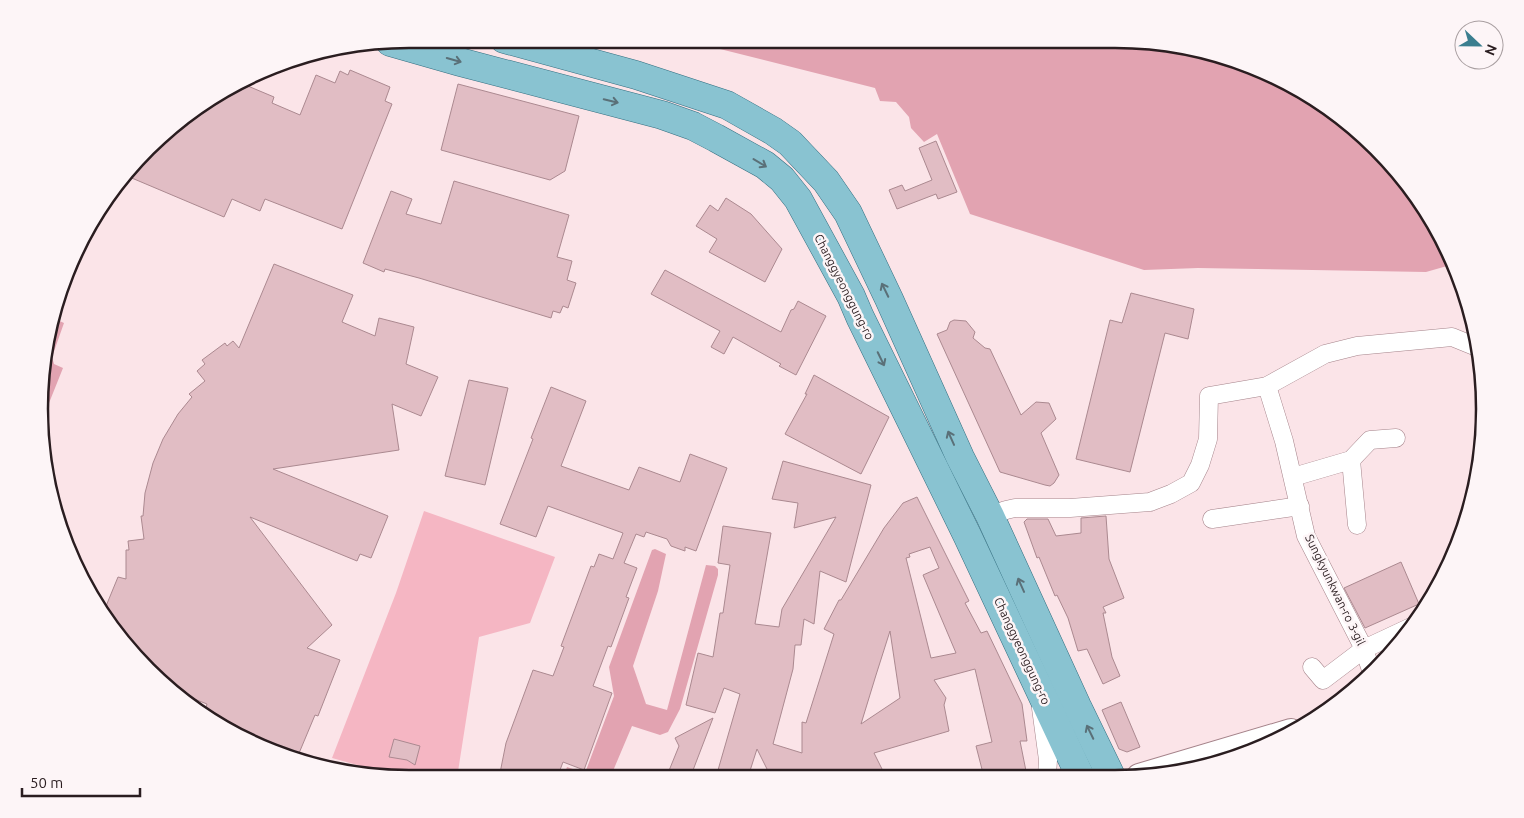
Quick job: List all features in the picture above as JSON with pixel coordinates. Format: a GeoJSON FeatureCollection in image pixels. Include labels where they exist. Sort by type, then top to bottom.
{"type":"FeatureCollection","features":[{"type":"Feature","properties":{"kind":"main road","name":"Changgyeonggung-ro"},"geometry":{"type":"LineString","coordinates":[[411,48],[662,115],[693,126],[716,138],[765,165],[782,179],[798,199],[852,296],[860,318],[968,534],[1077,770]]}},
{"type":"Feature","properties":{"kind":"main road"},"geometry":{"type":"LineString","coordinates":[[537,48],[636,75],[727,105],[790,143],[826,180],[848,213],[960,457],[990,516],[1108,770]]}},
{"type":"Feature","properties":{"kind":"street"},"geometry":{"type":"LineString","coordinates":[[990,516],[1015,508],[1070,508],[1150,502],[1170,494],[1191,482],[1200,465],[1208,439],[1208,396],[1267,386],[1325,354],[1357,346],[1452,337],[1471,345]]}},
{"type":"Feature","properties":{"kind":"street","name":"Sungkyunkwan-ro 3-gil"},"geometry":{"type":"LineString","coordinates":[[1267,386],[1278,418],[1306,536],[1364,649],[1370,666]]}},
{"type":"Feature","properties":{"kind":"street"},"geometry":{"type":"LineString","coordinates":[[1293,477],[1351,460],[1370,440],[1396,438]]}},
{"type":"Feature","properties":{"kind":"street"},"geometry":{"type":"LineString","coordinates":[[1351,460],[1357,524]]}},
{"type":"Feature","properties":{"kind":"street"},"geometry":{"type":"LineString","coordinates":[[1212,519],[1300,506]]}},
{"type":"Feature","properties":{"kind":"street"},"geometry":{"type":"LineString","coordinates":[[1312,667],[1323,680],[1364,649],[1399,633]]}},
{"type":"Feature","properties":{"kind":"street"},"geometry":{"type":"LineString","coordinates":[[1037,686],[1048,760],[1047,770]]}},
{"type":"Feature","properties":{"kind":"street"},"geometry":{"type":"LineString","coordinates":[[1175,765],[1258,741]]}},
{"type":"Feature","properties":{"kind":"shaded area"},"geometry":{"type":"Polygon","coordinates":[[[716,48],[1139,48],[1186,54],[1209,60],[1253,75],[1296,96],[1316,108],[1353,137],[1387,171],[1416,208],[1447,266],[1426,272],[1198,268],[1144,270],[970,214],[937,134],[924,142],[911,128],[909,117],[896,102],[880,101],[875,88],[716,48]]]}},
{"type":"Feature","properties":{"kind":"shaded area"},"geometry":{"type":"Polygon","coordinates":[[[59,320],[64,323],[52,357],[54,364],[63,368],[48,406],[48,385],[54,338],[59,320]]]}},
{"type":"Feature","properties":{"kind":"shaded area"},"geometry":{"type":"Polygon","coordinates":[[[424,511],[555,557],[530,623],[479,637],[458,770],[385,770],[367,768],[332,758],[396,593],[424,511]]]}},
{"type":"Feature","properties":{"kind":"shaded area"},"geometry":{"type":"Polygon","coordinates":[[[655,549],[666,554],[658,591],[633,666],[646,704],[667,710],[706,565],[715,566],[718,569],[718,575],[680,709],[668,732],[660,735],[632,726],[613,770],[586,770],[614,696],[609,667],[652,550],[655,549]]]}},
{"type":"Feature","properties":{"kind":"building"},"geometry":{"type":"Polygon","coordinates":[[[350,70],[390,87],[385,101],[392,104],[342,229],[265,199],[260,211],[232,199],[224,217],[131,178],[153,153],[189,122],[208,108],[247,86],[274,97],[272,103],[300,115],[316,75],[335,83],[340,71],[348,75],[350,70]]]}},
{"type":"Feature","properties":{"kind":"building"},"geometry":{"type":"Polygon","coordinates":[[[458,84],[579,116],[565,171],[550,180],[441,150],[458,84]]]}},
{"type":"Feature","properties":{"kind":"building"},"geometry":{"type":"Polygon","coordinates":[[[936,141],[957,192],[938,199],[936,194],[897,209],[889,190],[902,185],[905,191],[932,180],[919,148],[936,141]]]}},
{"type":"Feature","properties":{"kind":"building"},"geometry":{"type":"Polygon","coordinates":[[[454,181],[569,215],[557,257],[572,261],[567,280],[576,283],[568,308],[563,306],[560,313],[553,311],[551,318],[419,278],[385,269],[384,272],[363,263],[391,191],[412,199],[406,214],[441,224],[454,181]]]}},
{"type":"Feature","properties":{"kind":"building"},"geometry":{"type":"Polygon","coordinates":[[[726,198],[751,214],[782,249],[765,282],[709,252],[717,239],[696,226],[710,205],[718,211],[726,198]]]}},
{"type":"Feature","properties":{"kind":"building"},"geometry":{"type":"Polygon","coordinates":[[[274,264],[353,295],[342,322],[375,336],[379,318],[414,327],[406,364],[438,377],[421,416],[392,404],[399,450],[273,469],[388,516],[371,558],[360,554],[357,561],[250,517],[332,625],[307,648],[340,660],[318,716],[315,715],[299,753],[249,733],[208,710],[206,708],[207,704],[189,696],[153,665],[122,629],[106,606],[118,577],[126,579],[126,550],[129,550],[128,541],[144,539],[141,516],[143,516],[145,493],[153,463],[163,439],[178,414],[192,397],[189,394],[205,381],[197,371],[205,364],[202,360],[225,343],[227,346],[233,341],[239,348],[274,264]]]}},
{"type":"Feature","properties":{"kind":"building"},"geometry":{"type":"Polygon","coordinates":[[[665,270],[781,332],[791,310],[794,309],[798,301],[826,316],[796,375],[779,366],[781,364],[733,337],[724,354],[711,347],[720,331],[651,294],[665,270]]]}},
{"type":"Feature","properties":{"kind":"building"},"geometry":{"type":"Polygon","coordinates":[[[1131,293],[1194,309],[1188,339],[1165,333],[1130,472],[1076,459],[1110,320],[1122,323],[1131,293]]]}},
{"type":"Feature","properties":{"kind":"building"},"geometry":{"type":"Polygon","coordinates":[[[954,320],[966,321],[975,332],[973,338],[985,348],[990,349],[1021,415],[1036,402],[1049,403],[1056,419],[1041,433],[1059,475],[1050,486],[1000,472],[937,334],[947,330],[950,322],[954,320]]]}},
{"type":"Feature","properties":{"kind":"building"},"geometry":{"type":"Polygon","coordinates":[[[814,375],[889,417],[861,474],[785,434],[807,394],[805,394],[814,375]]]}},
{"type":"Feature","properties":{"kind":"building"},"geometry":{"type":"Polygon","coordinates":[[[469,380],[508,388],[485,485],[445,476],[469,380]]]}},
{"type":"Feature","properties":{"kind":"building"},"geometry":{"type":"Polygon","coordinates":[[[551,387],[586,401],[561,466],[629,490],[639,467],[680,482],[690,454],[727,468],[696,551],[685,547],[685,551],[671,546],[667,539],[646,532],[644,537],[636,534],[624,563],[637,568],[626,597],[629,598],[611,647],[608,646],[593,686],[612,693],[584,770],[563,762],[560,770],[501,770],[506,743],[533,670],[553,676],[564,647],[561,646],[591,566],[594,567],[599,554],[613,559],[623,533],[548,506],[536,537],[500,524],[533,439],[531,438],[551,387]]]}},
{"type":"Feature","properties":{"kind":"building"},"geometry":{"type":"Polygon","coordinates":[[[783,461],[871,485],[846,582],[820,571],[814,624],[804,619],[801,645],[795,645],[793,669],[773,744],[802,753],[802,722],[806,723],[834,634],[824,629],[839,600],[841,600],[884,528],[903,503],[917,497],[969,601],[965,603],[981,633],[987,631],[1022,704],[1027,741],[1020,741],[1026,770],[982,770],[976,746],[992,742],[975,669],[934,680],[946,698],[944,705],[949,731],[874,753],[882,770],[768,770],[757,749],[750,770],[718,770],[740,694],[724,688],[715,713],[686,705],[698,653],[713,657],[720,613],[723,613],[730,565],[718,563],[723,526],[771,533],[755,624],[779,627],[782,609],[836,517],[794,528],[798,503],[772,499],[783,461]],[[930,547],[909,554],[910,557],[906,558],[931,658],[956,653],[923,575],[939,568],[930,547]],[[890,631],[861,724],[900,698],[890,631]]]}},
{"type":"Feature","properties":{"kind":"building"},"geometry":{"type":"Polygon","coordinates":[[[1106,516],[1109,559],[1124,598],[1103,607],[1106,613],[1103,613],[1112,657],[1120,676],[1103,684],[1087,649],[1078,651],[1068,618],[1057,595],[1055,596],[1039,557],[1037,558],[1024,522],[1027,519],[1048,519],[1056,536],[1081,533],[1081,518],[1106,516]]]}},
{"type":"Feature","properties":{"kind":"building"},"geometry":{"type":"Polygon","coordinates":[[[1401,562],[1419,604],[1365,628],[1344,588],[1401,562]]]}},
{"type":"Feature","properties":{"kind":"building"},"geometry":{"type":"Polygon","coordinates":[[[1121,702],[1140,747],[1127,752],[1119,749],[1102,710],[1121,702]]]}},
{"type":"Feature","properties":{"kind":"building"},"geometry":{"type":"Polygon","coordinates":[[[713,718],[693,770],[669,770],[679,746],[675,738],[713,718]]]}},
{"type":"Feature","properties":{"kind":"building"},"geometry":{"type":"Polygon","coordinates":[[[394,739],[420,746],[415,765],[407,760],[389,757],[394,739]]]}}]}
